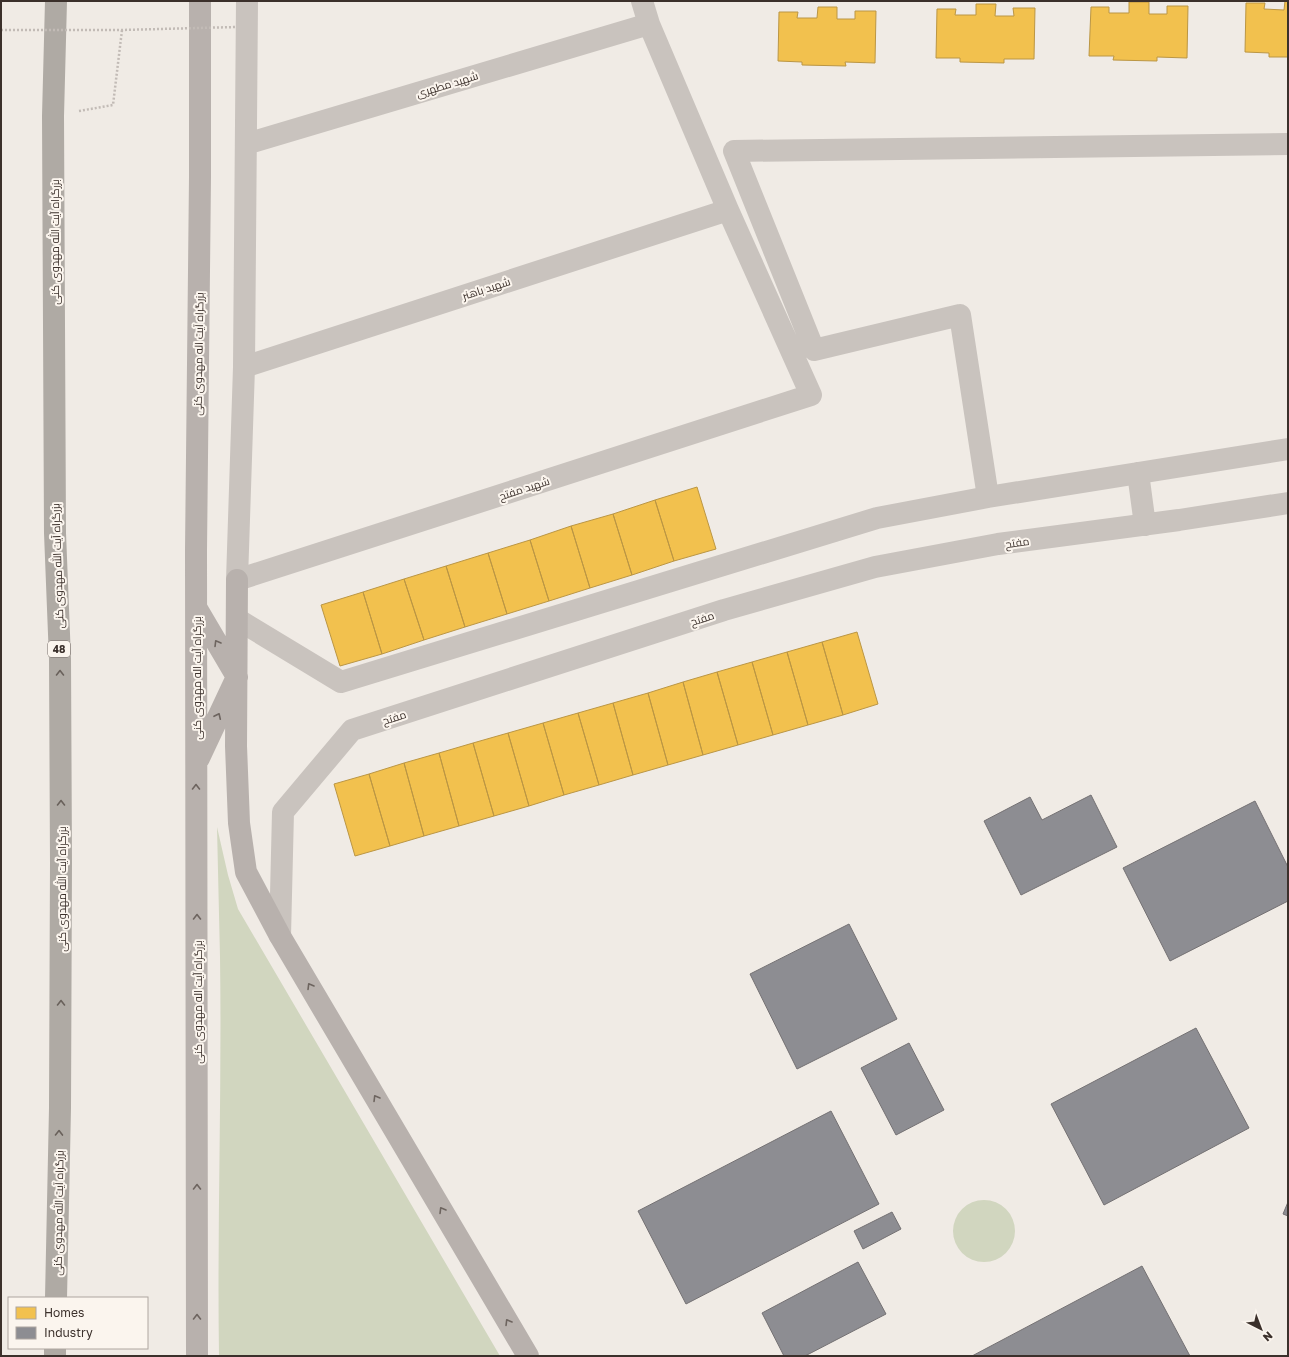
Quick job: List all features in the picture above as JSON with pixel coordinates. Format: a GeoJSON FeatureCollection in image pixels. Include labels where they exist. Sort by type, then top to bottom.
{"type":"FeatureCollection","features":[{"type":"Feature","properties":{"kind":"highway","name":"بزرگراه آیت الله مهدوی کنی"},"geometry":{"type":"LineString","coordinates":[[56,1],[53,116],[55,533],[60,660],[61,854],[60,1100],[56,1297]]}},
{"type":"Feature","properties":{"kind":"main road","name":"بزرگراه آیت اله مهدوی کنی"},"geometry":{"type":"LineString","coordinates":[[197,1356],[196,608],[200,1]]}},
{"type":"Feature","properties":{"kind":"main road"},"geometry":{"type":"LineString","coordinates":[[237,580],[236,746],[239,823],[246,872],[280,936],[528,1356]]}},
{"type":"Feature","properties":{"kind":"main road"},"geometry":{"type":"LineString","coordinates":[[196,608],[237,677]]}},
{"type":"Feature","properties":{"kind":"main road"},"geometry":{"type":"LineString","coordinates":[[196,764],[237,677]]}},
{"type":"Feature","properties":{"kind":"street"},"geometry":{"type":"LineString","coordinates":[[237,580],[244,367],[247,1]]}},
{"type":"Feature","properties":{"kind":"street"},"geometry":{"type":"LineString","coordinates":[[642,1],[649,24],[728,210]]}},
{"type":"Feature","properties":{"kind":"street","name":"شهید مطهری"},"geometry":{"type":"LineString","coordinates":[[246,144],[649,24]]}},
{"type":"Feature","properties":{"kind":"street"},"geometry":{"type":"LineString","coordinates":[[988,497],[960,315],[814,350],[734,150],[1288,144]]}},
{"type":"Feature","properties":{"kind":"street","name":"شهید باهنر"},"geometry":{"type":"LineString","coordinates":[[244,367],[728,210]]}},
{"type":"Feature","properties":{"kind":"street","name":"شهید مفتح"},"geometry":{"type":"LineString","coordinates":[[237,580],[811,395],[728,210]]}},
{"type":"Feature","properties":{"kind":"street"},"geometry":{"type":"LineString","coordinates":[[237,619],[341,682],[876,518],[988,497],[1288,449]]}},
{"type":"Feature","properties":{"kind":"street"},"geometry":{"type":"LineString","coordinates":[[1138,473],[1145,525]]}},
{"type":"Feature","properties":{"kind":"street","name":"مفتح"},"geometry":{"type":"LineString","coordinates":[[280,936],[283,812],[352,730],[724,610],[875,567],[998,544],[1145,525],[1288,503]]}},
{"type":"Feature","properties":{"kind":"path"},"geometry":{"type":"LineString","coordinates":[[1,30],[122,30],[236,27]]}},
{"type":"Feature","properties":{"kind":"path"},"geometry":{"type":"LineString","coordinates":[[53,116],[113,106],[122,30]]}},
{"type":"Feature","properties":{"kind":"green space"},"geometry":{"type":"Polygon","coordinates":[[[217,827],[228,875],[238,909],[500,1356],[219,1356],[220,957],[217,827]]]}},
{"type":"Feature","properties":{"kind":"green space"},"geometry":{"type":"Polygon","coordinates":[[[984,1200],[996,1202],[1006,1209],[1013,1219],[1015,1231],[1013,1243],[1006,1253],[996,1260],[984,1262],[972,1260],[962,1253],[955,1243],[953,1231],[955,1219],[962,1209],[972,1202],[984,1200]]]}},
{"type":"Feature","properties":{"kind":"building: Homes"},"geometry":{"type":"Polygon","coordinates":[[[1285,1],[1288,1],[1288,57],[1269,57],[1269,53],[1245,52],[1246,3],[1265,3],[1264,9],[1284,10],[1285,1]]]}},
{"type":"Feature","properties":{"kind":"building: Homes"},"geometry":{"type":"Polygon","coordinates":[[[1129,2],[1149,2],[1149,14],[1167,14],[1167,6],[1188,6],[1187,58],[1157,57],[1157,61],[1113,60],[1114,56],[1089,56],[1091,7],[1109,7],[1109,13],[1129,13],[1129,2]]]}},
{"type":"Feature","properties":{"kind":"building: Homes"},"geometry":{"type":"Polygon","coordinates":[[[976,4],[996,4],[995,16],[1014,16],[1013,8],[1035,8],[1034,59],[1004,59],[1004,63],[960,62],[960,58],[936,58],[937,9],[956,9],[955,15],[976,15],[976,4]]]}},
{"type":"Feature","properties":{"kind":"building: Homes"},"geometry":{"type":"Polygon","coordinates":[[[818,7],[837,7],[837,19],[855,19],[855,11],[876,11],[875,63],[845,62],[846,66],[802,65],[802,62],[778,61],[779,12],[798,12],[797,18],[817,18],[818,7]]]}},
{"type":"Feature","properties":{"kind":"building: Homes"},"geometry":{"type":"Polygon","coordinates":[[[697,487],[716,549],[674,561],[655,500],[697,487]]]}},
{"type":"Feature","properties":{"kind":"building: Homes"},"geometry":{"type":"Polygon","coordinates":[[[655,500],[674,561],[632,575],[613,514],[655,500]]]}},
{"type":"Feature","properties":{"kind":"building: Homes"},"geometry":{"type":"Polygon","coordinates":[[[613,514],[632,575],[590,588],[571,526],[613,514]]]}},
{"type":"Feature","properties":{"kind":"building: Homes"},"geometry":{"type":"Polygon","coordinates":[[[571,526],[590,588],[549,601],[530,540],[571,526]]]}},
{"type":"Feature","properties":{"kind":"building: Homes"},"geometry":{"type":"Polygon","coordinates":[[[530,540],[549,601],[507,614],[488,553],[530,540]]]}},
{"type":"Feature","properties":{"kind":"building: Homes"},"geometry":{"type":"Polygon","coordinates":[[[488,553],[507,614],[465,627],[446,566],[488,553]]]}},
{"type":"Feature","properties":{"kind":"building: Homes"},"geometry":{"type":"Polygon","coordinates":[[[446,566],[465,627],[424,640],[404,579],[446,566]]]}},
{"type":"Feature","properties":{"kind":"building: Homes"},"geometry":{"type":"Polygon","coordinates":[[[404,579],[424,640],[382,654],[363,592],[404,579]]]}},
{"type":"Feature","properties":{"kind":"building: Homes"},"geometry":{"type":"Polygon","coordinates":[[[363,592],[382,654],[340,666],[321,605],[363,592]]]}},
{"type":"Feature","properties":{"kind":"building: Homes"},"geometry":{"type":"Polygon","coordinates":[[[857,632],[878,704],[843,715],[822,642],[857,632]]]}},
{"type":"Feature","properties":{"kind":"building: Homes"},"geometry":{"type":"Polygon","coordinates":[[[822,642],[843,715],[808,725],[787,652],[822,642]]]}},
{"type":"Feature","properties":{"kind":"building: Homes"},"geometry":{"type":"Polygon","coordinates":[[[787,652],[808,725],[773,735],[752,662],[787,652]]]}},
{"type":"Feature","properties":{"kind":"building: Homes"},"geometry":{"type":"Polygon","coordinates":[[[752,662],[773,735],[738,745],[717,672],[752,662]]]}},
{"type":"Feature","properties":{"kind":"building: Homes"},"geometry":{"type":"Polygon","coordinates":[[[717,672],[738,745],[703,755],[683,682],[717,672]]]}},
{"type":"Feature","properties":{"kind":"building: Homes"},"geometry":{"type":"Polygon","coordinates":[[[683,682],[703,755],[668,765],[648,693],[683,682]]]}},
{"type":"Feature","properties":{"kind":"building: Homes"},"geometry":{"type":"Polygon","coordinates":[[[648,693],[668,765],[633,775],[613,703],[648,693]]]}},
{"type":"Feature","properties":{"kind":"building: Homes"},"geometry":{"type":"Polygon","coordinates":[[[613,703],[633,775],[599,785],[578,713],[613,703]]]}},
{"type":"Feature","properties":{"kind":"building: Homes"},"geometry":{"type":"Polygon","coordinates":[[[578,713],[599,785],[564,795],[543,723],[578,713]]]}},
{"type":"Feature","properties":{"kind":"building: Homes"},"geometry":{"type":"Polygon","coordinates":[[[543,723],[564,795],[529,806],[508,733],[543,723]]]}},
{"type":"Feature","properties":{"kind":"building: Homes"},"geometry":{"type":"Polygon","coordinates":[[[508,733],[529,806],[494,816],[473,743],[508,733]]]}},
{"type":"Feature","properties":{"kind":"building: Homes"},"geometry":{"type":"Polygon","coordinates":[[[473,743],[494,816],[459,826],[439,753],[473,743]]]}},
{"type":"Feature","properties":{"kind":"building: Homes"},"geometry":{"type":"Polygon","coordinates":[[[439,753],[459,826],[424,836],[404,763],[439,753]]]}},
{"type":"Feature","properties":{"kind":"building: Homes"},"geometry":{"type":"Polygon","coordinates":[[[404,763],[424,836],[390,846],[369,774],[404,763]]]}},
{"type":"Feature","properties":{"kind":"building: Homes"},"geometry":{"type":"Polygon","coordinates":[[[369,774],[390,846],[355,856],[334,784],[369,774]]]}},
{"type":"Feature","properties":{"kind":"building: Industry"},"geometry":{"type":"Polygon","coordinates":[[[1091,795],[1117,847],[1021,895],[984,821],[1030,797],[1042,820],[1091,795]]]}},
{"type":"Feature","properties":{"kind":"building: Industry"},"geometry":{"type":"Polygon","coordinates":[[[1255,801],[1288,867],[1288,901],[1170,961],[1123,868],[1255,801]]]}},
{"type":"Feature","properties":{"kind":"building: Industry"},"geometry":{"type":"Polygon","coordinates":[[[849,924],[897,1019],[797,1069],[750,974],[849,924]]]}},
{"type":"Feature","properties":{"kind":"building: Industry"},"geometry":{"type":"Polygon","coordinates":[[[1196,1028],[1249,1128],[1104,1205],[1051,1104],[1196,1028]]]}},
{"type":"Feature","properties":{"kind":"building: Industry"},"geometry":{"type":"Polygon","coordinates":[[[909,1043],[944,1110],[896,1135],[861,1068],[909,1043]]]}},
{"type":"Feature","properties":{"kind":"building: Industry"},"geometry":{"type":"Polygon","coordinates":[[[831,1111],[879,1204],[686,1304],[638,1211],[831,1111]]]}},
{"type":"Feature","properties":{"kind":"building: Industry"},"geometry":{"type":"Polygon","coordinates":[[[1288,1202],[1288,1216],[1283,1214],[1288,1202]]]}},
{"type":"Feature","properties":{"kind":"building: Industry"},"geometry":{"type":"Polygon","coordinates":[[[892,1212],[901,1229],[863,1249],[854,1231],[892,1212]]]}},
{"type":"Feature","properties":{"kind":"building: Industry"},"geometry":{"type":"Polygon","coordinates":[[[858,1262],[886,1314],[805,1356],[784,1356],[762,1313],[858,1262]]]}},
{"type":"Feature","properties":{"kind":"building: Industry"},"geometry":{"type":"Polygon","coordinates":[[[1142,1266],[1190,1356],[972,1356],[1142,1266]]]}}]}
